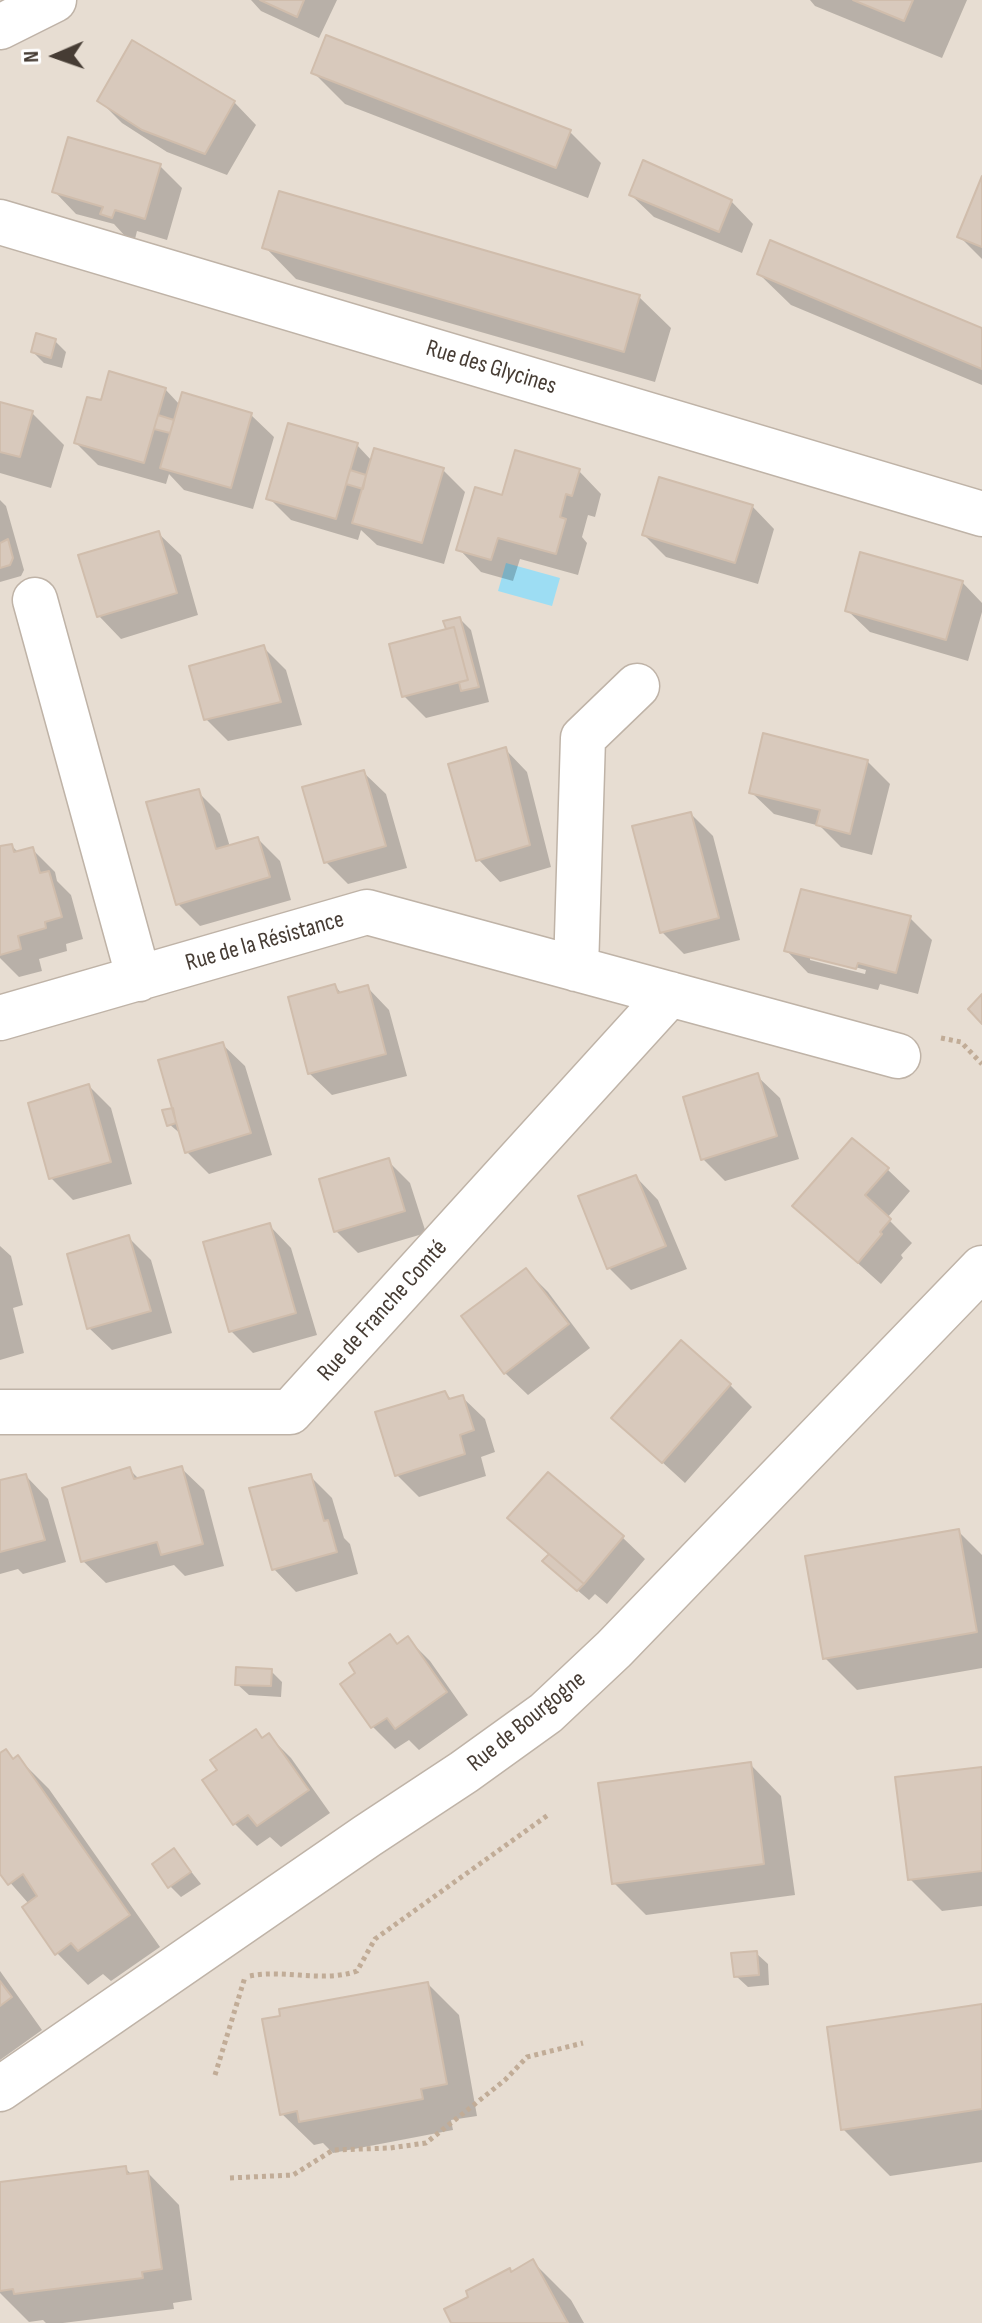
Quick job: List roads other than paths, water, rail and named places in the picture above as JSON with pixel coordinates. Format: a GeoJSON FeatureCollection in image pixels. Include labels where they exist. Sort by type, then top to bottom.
{"type":"FeatureCollection","features":[{"type":"Feature","properties":{"kind":"street"},"geometry":{"type":"LineString","coordinates":[[0,27],[54,0]]}},
{"type":"Feature","properties":{"kind":"street","name":"Rue des Glycines"},"geometry":{"type":"LineString","coordinates":[[0,222],[982,514]]}},
{"type":"Feature","properties":{"kind":"street"},"geometry":{"type":"LineString","coordinates":[[35,600],[139,979]]}},
{"type":"Feature","properties":{"kind":"street"},"geometry":{"type":"LineString","coordinates":[[576,969],[583,738],[637,686]]}},
{"type":"Feature","properties":{"kind":"street","name":"Rue de la Résistance"},"geometry":{"type":"LineString","coordinates":[[0,1018],[367,912],[898,1056]]}},
{"type":"Feature","properties":{"kind":"street","name":"Rue de Franche Comté"},"geometry":{"type":"LineString","coordinates":[[0,1412],[290,1412],[670,994]]}},
{"type":"Feature","properties":{"kind":"street","name":"Rue de Bourgogne"},"geometry":{"type":"LineString","coordinates":[[0,2089],[546,1713],[614,1649],[982,1268]]}},
{"type":"Feature","properties":{"kind":"water"},"geometry":{"type":"Polygon","coordinates":[[[506,563],[560,578],[552,606],[498,591],[506,563]]]}}]}
